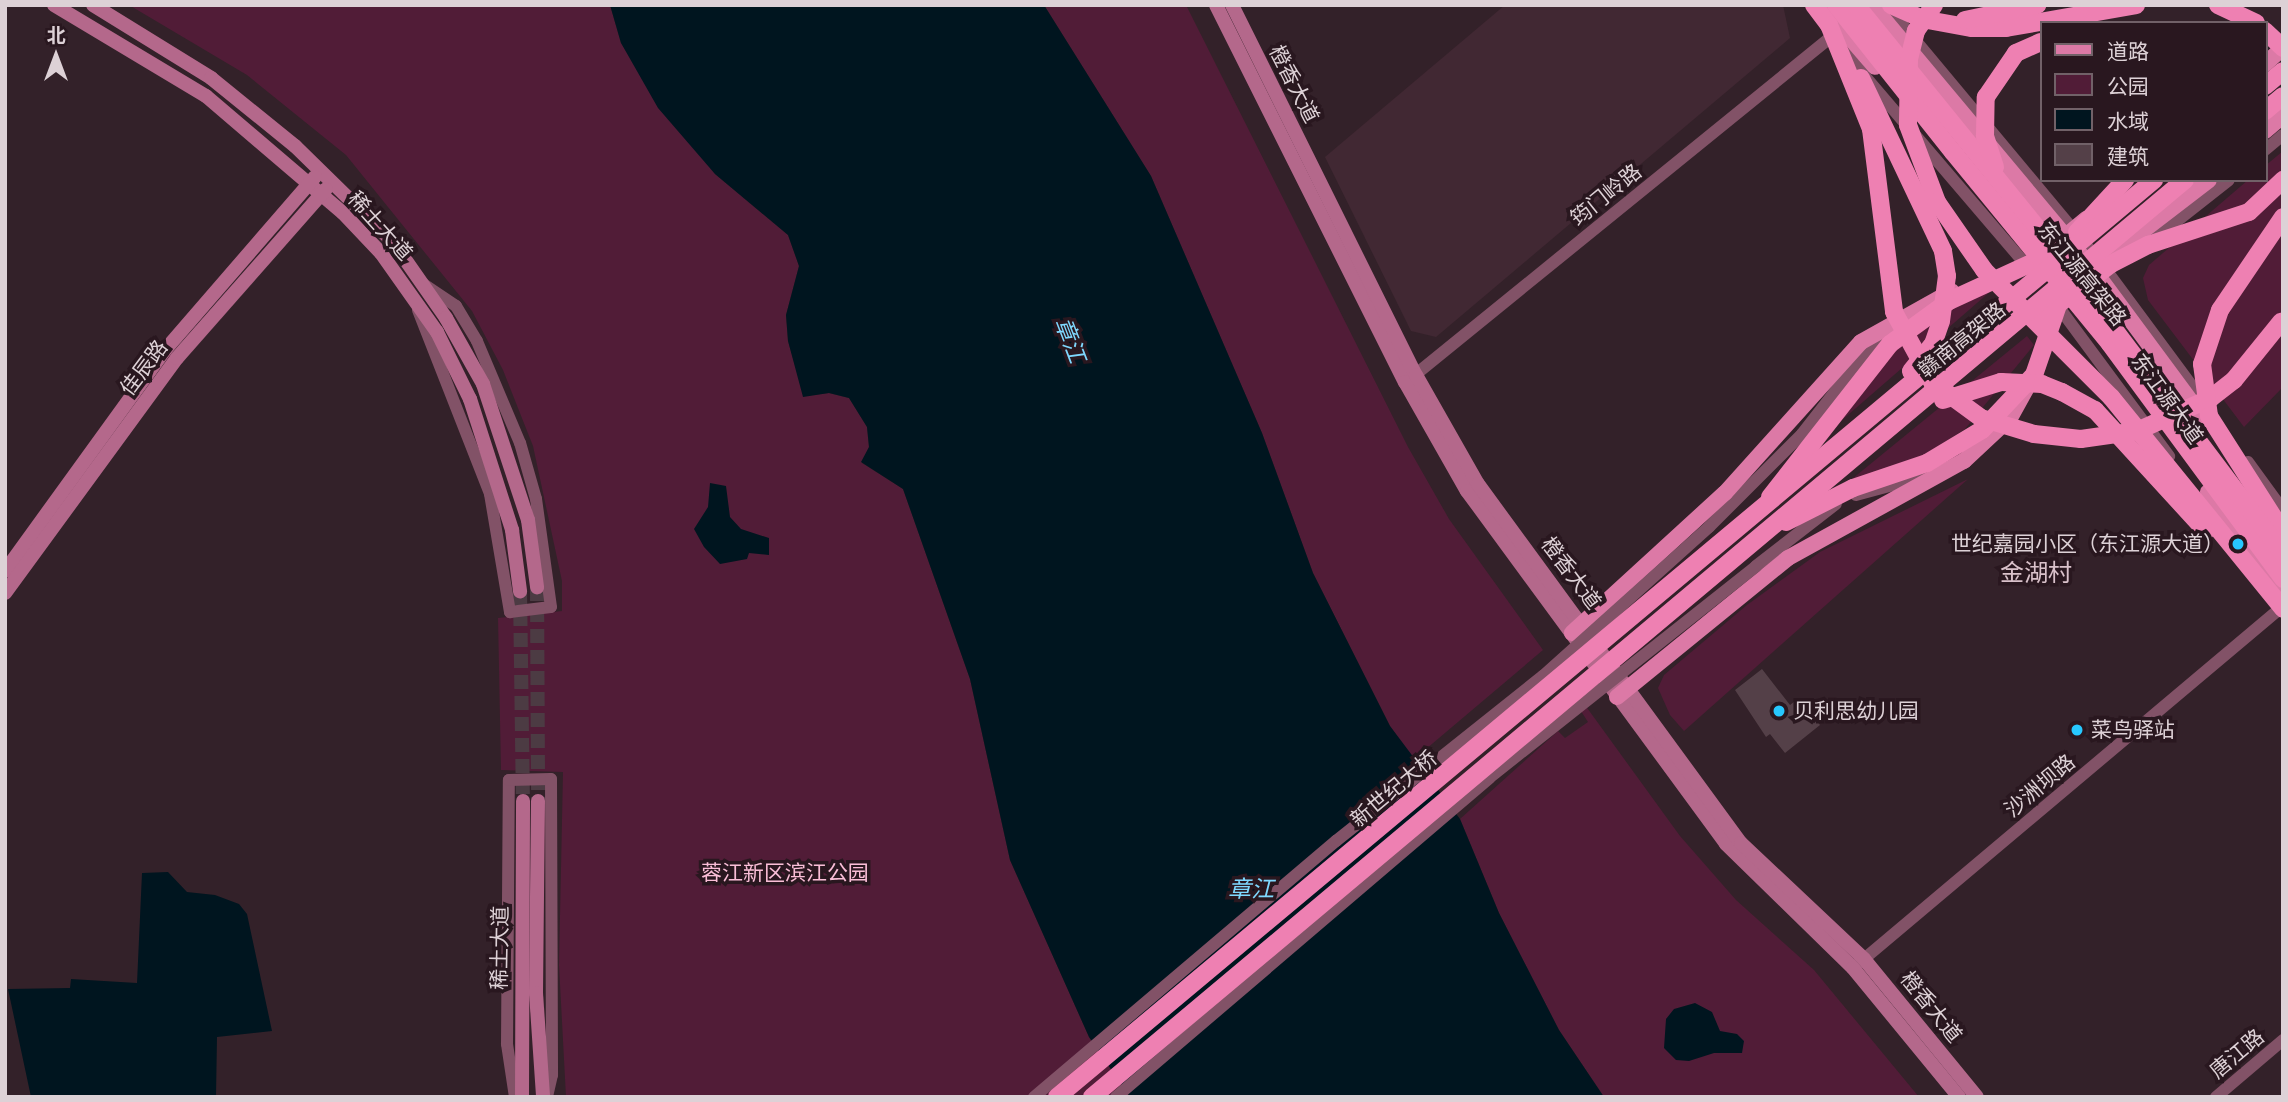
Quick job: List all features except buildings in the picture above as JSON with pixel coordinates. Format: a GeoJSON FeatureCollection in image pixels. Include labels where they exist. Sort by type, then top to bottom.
{"type":"FeatureCollection","features":[{"type":"Feature","properties":{"kind":"highway"},"geometry":{"type":"LineString","coordinates":[[1758,514],[1904,380],[1933,344],[1946,300],[1943,251],[1933,224],[1867,87],[1814,5]]}},
{"type":"Feature","properties":{"kind":"highway","name":"东江源高架路"},"geometry":{"type":"LineString","coordinates":[[1836,5],[2110,344],[2283,579]]}},
{"type":"Feature","properties":{"kind":"highway","name":"东江源高架路"},"geometry":{"type":"LineString","coordinates":[[1856,5],[2043,235],[2283,554]]}},
{"type":"Feature","properties":{"kind":"highway"},"geometry":{"type":"LineString","coordinates":[[1934,5],[1916,32],[1909,59],[1908,125],[1937,202],[1983,270],[2111,397],[2281,607]]}},
{"type":"Feature","properties":{"kind":"highway"},"geometry":{"type":"LineString","coordinates":[[1892,7],[1963,20],[2037,5]]}},
{"type":"Feature","properties":{"kind":"highway"},"geometry":{"type":"LineString","coordinates":[[2046,21],[2136,5]]}},
{"type":"Feature","properties":{"kind":"highway"},"geometry":{"type":"LineString","coordinates":[[2218,5],[2252,21]]}},
{"type":"Feature","properties":{"kind":"highway"},"geometry":{"type":"LineString","coordinates":[[1892,7],[1945,26],[2006,28],[2039,22]]}},
{"type":"Feature","properties":{"kind":"highway"},"geometry":{"type":"LineString","coordinates":[[1830,31],[1871,130],[1894,312],[1932,382],[1981,418],[2035,434],[2081,439],[2137,431],[2211,398],[2265,347],[2283,319]]}},
{"type":"Feature","properties":{"kind":"highway"},"geometry":{"type":"LineString","coordinates":[[2267,33],[2283,48]]}},
{"type":"Feature","properties":{"kind":"highway"},"geometry":{"type":"LineString","coordinates":[[2039,43],[2016,53],[1998,71],[1984,117],[1995,167],[2043,235]]}},
{"type":"Feature","properties":{"kind":"highway"},"geometry":{"type":"LineString","coordinates":[[2267,84],[2283,71]]}},
{"type":"Feature","properties":{"kind":"highway"},"geometry":{"type":"LineString","coordinates":[[2267,109],[2283,96]]}},
{"type":"Feature","properties":{"kind":"highway"},"geometry":{"type":"LineString","coordinates":[[1931,395],[2111,264],[2148,245],[2249,212],[2283,180]]}},
{"type":"Feature","properties":{"kind":"highway"},"geometry":{"type":"LineString","coordinates":[[1908,388],[1998,296],[2084,226],[2124,182]]}},
{"type":"Feature","properties":{"kind":"highway","name":"赣南高架路"},"geometry":{"type":"LineString","coordinates":[[1758,514],[2152,182]]}},
{"type":"Feature","properties":{"kind":"highway","name":"赣南高架路"},"geometry":{"type":"LineString","coordinates":[[1768,533],[2183,182]]}},
{"type":"Feature","properties":{"kind":"highway"},"geometry":{"type":"LineString","coordinates":[[2283,217],[2220,310],[2202,364],[2209,416],[2283,532]]}},
{"type":"Feature","properties":{"kind":"highway"},"geometry":{"type":"LineString","coordinates":[[1758,514],[1890,344],[1949,301],[2031,263]]}},
{"type":"Feature","properties":{"kind":"highway"},"geometry":{"type":"LineString","coordinates":[[1768,533],[1808,508],[1927,463],[1959,445],[1982,430],[2035,374]]}},
{"type":"Feature","properties":{"kind":"highway"},"geometry":{"type":"LineString","coordinates":[[1768,533],[1936,403],[1979,387],[2021,381],[2062,392],[2095,410],[2281,607]]}},
{"type":"Feature","properties":{"kind":"highway","name":"新世纪大桥"},"geometry":{"type":"LineString","coordinates":[[1057,1097],[1758,514]]}},
{"type":"Feature","properties":{"kind":"highway","name":"新世纪大桥"},"geometry":{"type":"LineString","coordinates":[[1092,1097],[1768,533]]}},
{"type":"Feature","properties":{"kind":"main road","name":"稀土大道"},"geometry":{"type":"LineString","coordinates":[[54,5],[206,96],[309,184],[381,253],[415,300],[470,399],[512,530],[520,591]]}},
{"type":"Feature","properties":{"kind":"main road","name":"稀土大道"},"geometry":{"type":"LineString","coordinates":[[93,5],[211,78],[334,182],[393,242],[483,384],[528,520],[537,587]]}},
{"type":"Feature","properties":{"kind":"main road","name":"橙香大道"},"geometry":{"type":"LineString","coordinates":[[1216,5],[1410,378],[1478,484],[1726,844],[1859,963],[1977,1097]]}},
{"type":"Feature","properties":{"kind":"main road","name":"橙香大道"},"geometry":{"type":"LineString","coordinates":[[1231,5],[1410,378]]}},
{"type":"Feature","properties":{"kind":"main road","name":"东江源大道"},"geometry":{"type":"LineString","coordinates":[[1822,5],[2060,301],[2143,398],[2281,607]]}},
{"type":"Feature","properties":{"kind":"main road","name":"东江源大道"},"geometry":{"type":"LineString","coordinates":[[1872,5],[2101,269],[2283,527]]}},
{"type":"Feature","properties":{"kind":"main road"},"geometry":{"type":"LineString","coordinates":[[2267,62],[2283,48]]}},
{"type":"Feature","properties":{"kind":"main road"},"geometry":{"type":"LineString","coordinates":[[2267,129],[2283,116]]}},
{"type":"Feature","properties":{"kind":"main road","name":"佳辰路"},"geometry":{"type":"LineString","coordinates":[[5,571],[165,350],[321,171]]}},
{"type":"Feature","properties":{"kind":"main road","name":"佳辰路"},"geometry":{"type":"LineString","coordinates":[[5,593],[177,358],[320,194],[334,182]]}},
{"type":"Feature","properties":{"kind":"main road"},"geometry":{"type":"LineString","coordinates":[[2031,263],[2131,182]]}},
{"type":"Feature","properties":{"kind":"main road"},"geometry":{"type":"LineString","coordinates":[[1622,693],[1788,558],[1885,500],[1934,478],[1990,441],[2035,374],[2060,301],[2207,182]]}},
{"type":"Feature","properties":{"kind":"main road"},"geometry":{"type":"LineString","coordinates":[[1577,628],[1725,493],[1861,342],[1986,277]]}},
{"type":"Feature","properties":{"kind":"main road","name":"稀土大道"},"geometry":{"type":"LineString","coordinates":[[522,1097],[530,801],[536,993],[545,1097]]}},
{"type":"Feature","properties":{"kind":"main road","name":"橙香大道"},"geometry":{"type":"LineString","coordinates":[[1859,963],[1956,1097]]}},
{"type":"Feature","properties":{"kind":"street"},"geometry":{"type":"LineString","coordinates":[[1034,1097],[1336,842],[1544,676],[1709,527],[1802,434],[1866,352],[1924,308],[1986,277],[2031,263],[1805,5]]}},
{"type":"Feature","properties":{"kind":"street"},"geometry":{"type":"LineString","coordinates":[[1892,7],[2069,232],[2124,182]]}},
{"type":"Feature","properties":{"kind":"street","name":"筠门岭路"},"geometry":{"type":"LineString","coordinates":[[1410,378],[1830,31]]}},
{"type":"Feature","properties":{"kind":"street"},"geometry":{"type":"LineString","coordinates":[[2267,51],[2283,37]]}},
{"type":"Feature","properties":{"kind":"street"},"geometry":{"type":"LineString","coordinates":[[2267,148],[2283,135]]}},
{"type":"Feature","properties":{"kind":"street"},"geometry":{"type":"LineString","coordinates":[[2226,182],[2101,269],[2283,510]]}},
{"type":"Feature","properties":{"kind":"street"},"geometry":{"type":"LineString","coordinates":[[415,300],[491,494],[510,612],[551,607],[536,499],[520,443],[477,341],[456,306],[421,283]]}},
{"type":"Feature","properties":{"kind":"street"},"geometry":{"type":"LineString","coordinates":[[1116,1097],[1499,770],[1832,506],[1934,473],[1990,441]]}},
{"type":"Feature","properties":{"kind":"street","name":"沙洲坝路"},"geometry":{"type":"LineString","coordinates":[[1859,963],[2281,607]]}},
{"type":"Feature","properties":{"kind":"street"},"geometry":{"type":"LineString","coordinates":[[515,1097],[507,1044],[509,780],[551,779],[552,1075],[545,1097]]}},
{"type":"Feature","properties":{"kind":"street","name":"唐江路"},"geometry":{"type":"LineString","coordinates":[[2216,1097],[2283,1040]]}},
{"type":"Feature","properties":{"kind":"shaded area"},"geometry":{"type":"Polygon","coordinates":[[[1505,5],[1783,5],[1790,38],[1436,337],[1411,331],[1325,157],[1505,5]]]}},
{"type":"Feature","properties":{"kind":"green space","name":"蓉江新区滨江公园"},"geometry":{"type":"Polygon","coordinates":[[[129,5],[610,5],[621,43],[715,174],[788,235],[799,266],[786,315],[788,341],[804,396],[829,393],[849,398],[867,427],[869,447],[862,463],[903,489],[970,679],[1010,860],[1089,1037],[1130,1097],[566,1097],[559,965],[563,772],[501,770],[498,618],[562,611],[562,581],[533,446],[503,370],[472,311],[346,155],[247,75],[129,5]]]}},
{"type":"Feature","properties":{"kind":"green space"},"geometry":{"type":"Polygon","coordinates":[[[1044,5],[1186,5],[1408,447],[1449,519],[1543,650],[1413,760],[1390,726],[1313,573],[1262,433],[1151,176],[1044,5]]]}},
{"type":"Feature","properties":{"kind":"green space"},"geometry":{"type":"Polygon","coordinates":[[[2283,151],[2283,387],[2244,427],[2148,300],[2143,278],[2149,265],[2246,182],[2267,182],[2267,164],[2283,151]]]}},
{"type":"Feature","properties":{"kind":"green space"},"geometry":{"type":"Polygon","coordinates":[[[1992,290],[1826,434],[1875,369],[1917,330],[1956,303],[1992,290]]]}},
{"type":"Feature","properties":{"kind":"green space"},"geometry":{"type":"Polygon","coordinates":[[[2027,336],[2034,345],[1965,429],[1920,458],[1841,488],[2027,336]]]}},
{"type":"Feature","properties":{"kind":"green space"},"geometry":{"type":"Polygon","coordinates":[[[1968,479],[1684,731],[1670,715],[1658,688],[1664,675],[1747,605],[1820,552],[1968,479]]]}},
{"type":"Feature","properties":{"kind":"green space"},"geometry":{"type":"Polygon","coordinates":[[[1585,705],[1680,836],[1736,900],[1814,970],[1919,1097],[1604,1097],[1559,1030],[1499,913],[1460,819],[1558,731],[1565,738],[1588,722],[1579,708],[1585,705]]]}},
{"type":"Feature","properties":{"kind":"water","name":"章江"},"geometry":{"type":"Polygon","coordinates":[[[610,5],[1044,5],[1151,176],[1262,433],[1313,573],[1390,726],[1460,819],[1499,913],[1559,1030],[1604,1097],[1130,1097],[1089,1037],[1010,860],[970,679],[903,489],[861,462],[869,447],[867,427],[849,398],[829,393],[803,397],[788,341],[786,315],[799,266],[788,235],[715,174],[658,108],[621,43],[610,5]]]}},
{"type":"Feature","properties":{"kind":"water"},"geometry":{"type":"Polygon","coordinates":[[[710,483],[726,486],[730,517],[741,529],[769,538],[769,555],[749,553],[747,559],[720,564],[704,547],[694,529],[708,507],[710,483]]]}},
{"type":"Feature","properties":{"kind":"water"},"geometry":{"type":"Polygon","coordinates":[[[168,872],[187,892],[215,895],[239,904],[247,914],[272,1031],[217,1037],[216,1097],[31,1097],[8,989],[70,988],[71,979],[137,983],[142,873],[168,872]]]}},
{"type":"Feature","properties":{"kind":"water"},"geometry":{"type":"Polygon","coordinates":[[[1695,1003],[1712,1012],[1720,1031],[1737,1034],[1744,1041],[1742,1053],[1714,1053],[1689,1061],[1676,1060],[1664,1048],[1666,1019],[1674,1009],[1695,1003]]]}},
{"type":"Feature","properties":{"kind":"tunnel"},"geometry":{"type":"LineString","coordinates":[[537,587],[538,801]]}},
{"type":"Feature","properties":{"kind":"tunnel"},"geometry":{"type":"LineString","coordinates":[[520,591],[523,801]]}},
{"type":"Feature","properties":{"kind":"place","name":"世纪嘉园小区（东江源大道）"},"geometry":{"type":"Point","coordinates":[2238,544]}},
{"type":"Feature","properties":{"kind":"place","name":"贝利思幼儿园"},"geometry":{"type":"Point","coordinates":[1779,711]}},
{"type":"Feature","properties":{"kind":"place","name":"菜鸟驿站"},"geometry":{"type":"Point","coordinates":[2077,730]}},
{"type":"Feature","properties":{"kind":"district","name":"金湖村"},"geometry":{"type":"Point","coordinates":[2036,573]}}]}
